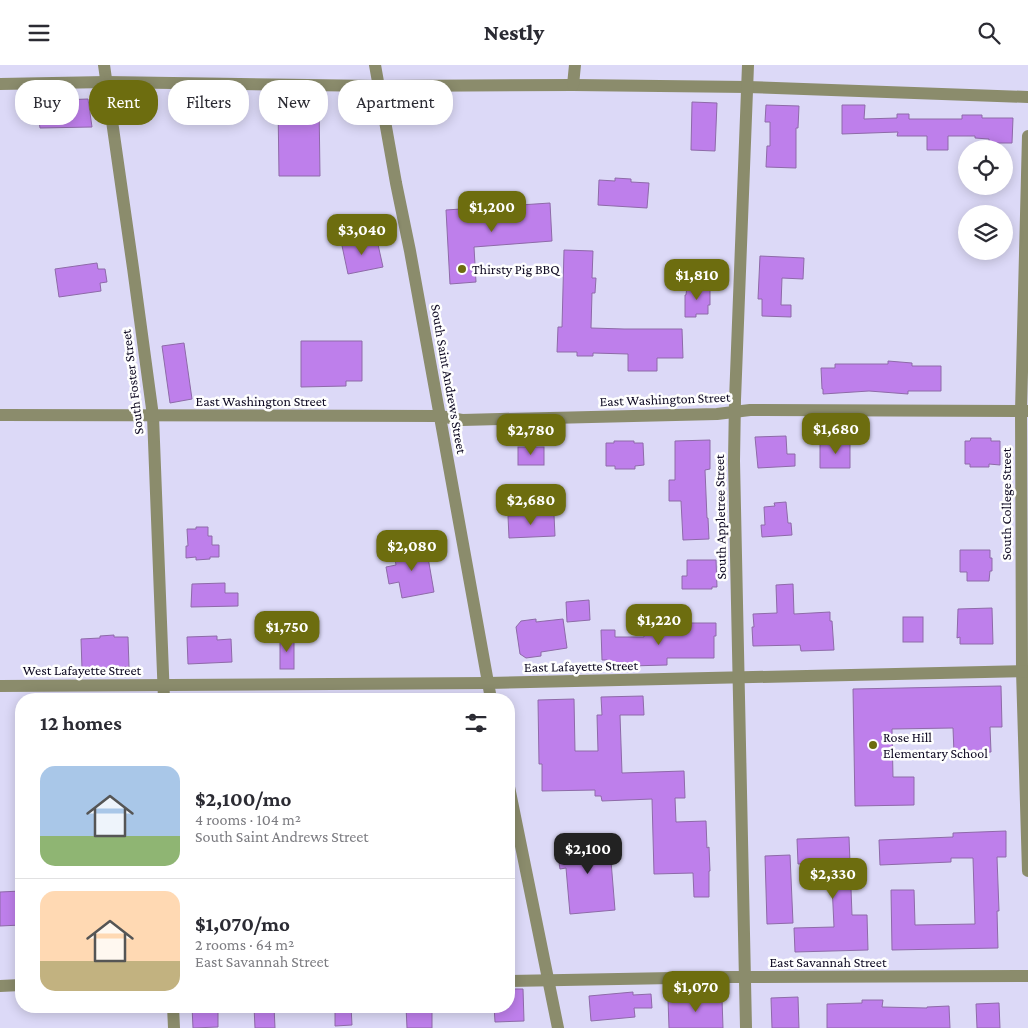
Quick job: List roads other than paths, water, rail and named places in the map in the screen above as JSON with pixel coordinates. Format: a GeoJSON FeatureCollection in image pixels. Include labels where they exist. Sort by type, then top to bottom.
{"type":"FeatureCollection","features":[{"type":"Feature","properties":{"kind":"street","name":"South Foster Street"},"geometry":{"type":"LineString","coordinates":[[104,65],[106,80]]}},
{"type":"Feature","properties":{"kind":"street","name":"South Saint Andrews Street"},"geometry":{"type":"LineString","coordinates":[[375,65],[378,80]]}},
{"type":"Feature","properties":{"kind":"street"},"geometry":{"type":"LineString","coordinates":[[573,85],[576,65]]}},
{"type":"Feature","properties":{"kind":"street","name":"South Appletree Street"},"geometry":{"type":"LineString","coordinates":[[746,1028],[734,461],[748,65]]}},
{"type":"Feature","properties":{"kind":"street"},"geometry":{"type":"LineString","coordinates":[[0,84],[89,82]]}},
{"type":"Feature","properties":{"kind":"street"},"geometry":{"type":"LineString","coordinates":[[158,83],[338,85]]}},
{"type":"Feature","properties":{"kind":"street"},"geometry":{"type":"LineString","coordinates":[[453,86],[747,87],[1028,97]]}},
{"type":"Feature","properties":{"kind":"street","name":"South Foster Street"},"geometry":{"type":"LineString","coordinates":[[112,125],[153,416],[164,693]]}},
{"type":"Feature","properties":{"kind":"street","name":"South Saint Andrews Street"},"geometry":{"type":"LineString","coordinates":[[386,125],[490,693]]}},
{"type":"Feature","properties":{"kind":"street","name":"South College Street"},"geometry":{"type":"LineString","coordinates":[[1028,136],[1024,411],[1028,871]]}},
{"type":"Feature","properties":{"kind":"street","name":"East Washington Street"},"geometry":{"type":"LineString","coordinates":[[0,415],[440,416],[462,420],[717,414],[750,411],[1024,411]]}},
{"type":"Feature","properties":{"kind":"street","name":"East Lafayette Street"},"geometry":{"type":"LineString","coordinates":[[164,685],[488,683],[1025,671]]}},
{"type":"Feature","properties":{"kind":"street","name":"West Lafayette Street"},"geometry":{"type":"LineString","coordinates":[[0,685],[164,685]]}},
{"type":"Feature","properties":{"kind":"street"},"geometry":{"type":"LineString","coordinates":[[515,817],[558,1028]]}},
{"type":"Feature","properties":{"kind":"street","name":"East Savannah Street"},"geometry":{"type":"LineString","coordinates":[[515,981],[1028,975]]}},
{"type":"Feature","properties":{"kind":"street"},"geometry":{"type":"LineString","coordinates":[[0,985],[15,985]]}},
{"type":"Feature","properties":{"kind":"street"},"geometry":{"type":"LineString","coordinates":[[173,1013],[174,1028]]}},
{"type":"Feature","properties":{"kind":"place","name":"Thirsty Pig BBQ"},"geometry":{"type":"Point","coordinates":[462,269]}},
{"type":"Feature","properties":{"kind":"place","name":"Rose Hill Elementary School"},"geometry":{"type":"Point","coordinates":[873,745]}}]}
